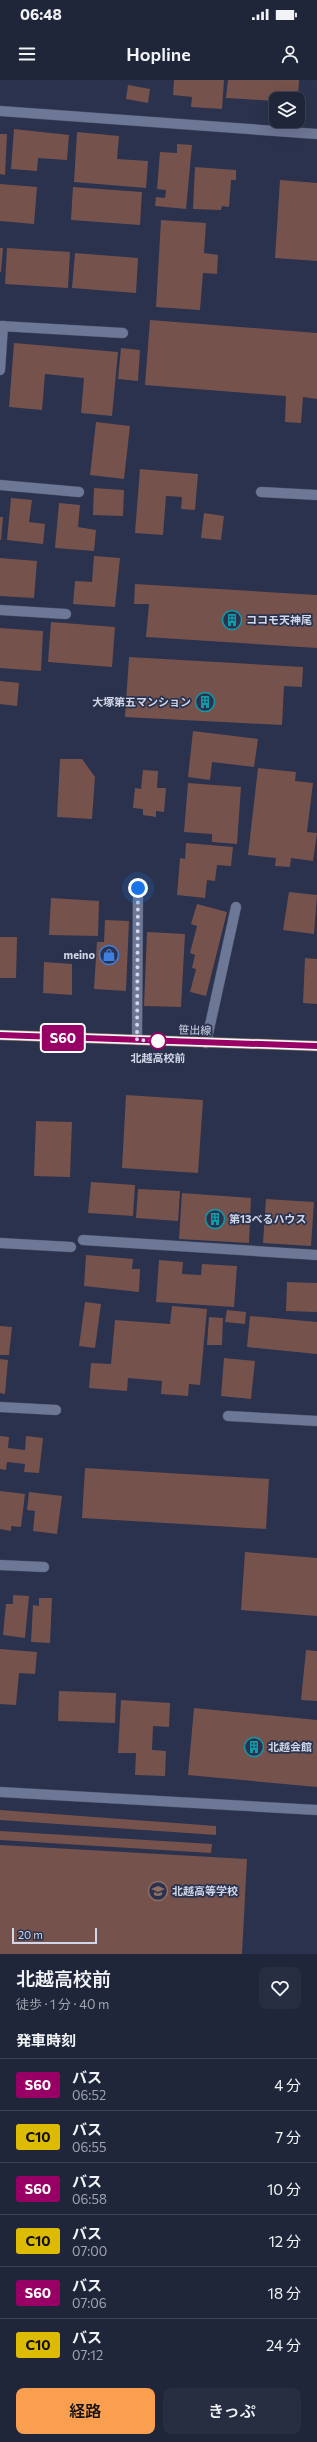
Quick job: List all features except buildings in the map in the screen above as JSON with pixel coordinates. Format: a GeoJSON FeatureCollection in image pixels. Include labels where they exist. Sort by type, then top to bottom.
{"type":"FeatureCollection","features":[{"type":"Feature","properties":{"kind":"main road","name":"笹出線"},"geometry":{"type":"LineString","coordinates":[[0,1035],[317,1046]]}},
{"type":"Feature","properties":{"kind":"street"},"geometry":{"type":"LineString","coordinates":[[0,111],[317,134]]}},
{"type":"Feature","properties":{"kind":"street"},"geometry":{"type":"LineString","coordinates":[[0,370],[1,326],[123,333]]}},
{"type":"Feature","properties":{"kind":"street"},"geometry":{"type":"LineString","coordinates":[[0,485],[79,492]]}},
{"type":"Feature","properties":{"kind":"street"},"geometry":{"type":"LineString","coordinates":[[261,492],[317,495]]}},
{"type":"Feature","properties":{"kind":"street"},"geometry":{"type":"LineString","coordinates":[[0,610],[66,614]]}},
{"type":"Feature","properties":{"kind":"street"},"geometry":{"type":"LineString","coordinates":[[137,1040],[138,888]]}},
{"type":"Feature","properties":{"kind":"street"},"geometry":{"type":"LineString","coordinates":[[206,1043],[236,907]]}},
{"type":"Feature","properties":{"kind":"street"},"geometry":{"type":"LineString","coordinates":[[83,1240],[317,1255]]}},
{"type":"Feature","properties":{"kind":"street"},"geometry":{"type":"LineString","coordinates":[[0,1243],[71,1247]]}},
{"type":"Feature","properties":{"kind":"street"},"geometry":{"type":"LineString","coordinates":[[0,1407],[56,1410]]}},
{"type":"Feature","properties":{"kind":"street"},"geometry":{"type":"LineString","coordinates":[[228,1416],[317,1421]]}},
{"type":"Feature","properties":{"kind":"street"},"geometry":{"type":"LineString","coordinates":[[0,1565],[44,1567]]}},
{"type":"Feature","properties":{"kind":"street"},"geometry":{"type":"LineString","coordinates":[[0,1792],[317,1810]]}},
{"type":"Feature","properties":{"kind":"bus line","name":"S60"},"geometry":{"type":"LineString","coordinates":[[0,1035],[317,1046]]}},
{"type":"Feature","properties":{"kind":"place","name":"ココモ天神尾"},"geometry":{"type":"Point","coordinates":[232,620]}},
{"type":"Feature","properties":{"kind":"place","name":"大塚第五マンション"},"geometry":{"type":"Point","coordinates":[205,702]}},
{"type":"Feature","properties":{"kind":"place","name":"meino"},"geometry":{"type":"Point","coordinates":[109,955]}},
{"type":"Feature","properties":{"kind":"place","name":"北越高校前"},"geometry":{"type":"Point","coordinates":[158,1041]}},
{"type":"Feature","properties":{"kind":"place","name":"第13べるハウス"},"geometry":{"type":"Point","coordinates":[215,1219]}},
{"type":"Feature","properties":{"kind":"place","name":"北越会館"},"geometry":{"type":"Point","coordinates":[254,1747]}},
{"type":"Feature","properties":{"kind":"place","name":"北越高等学校"},"geometry":{"type":"Point","coordinates":[158,1891]}},
{"type":"Feature","properties":{"kind":"route"},"geometry":{"type":"LineString","coordinates":[[138,888],[137,1040],[165,1041],[158,1041]]}}]}
